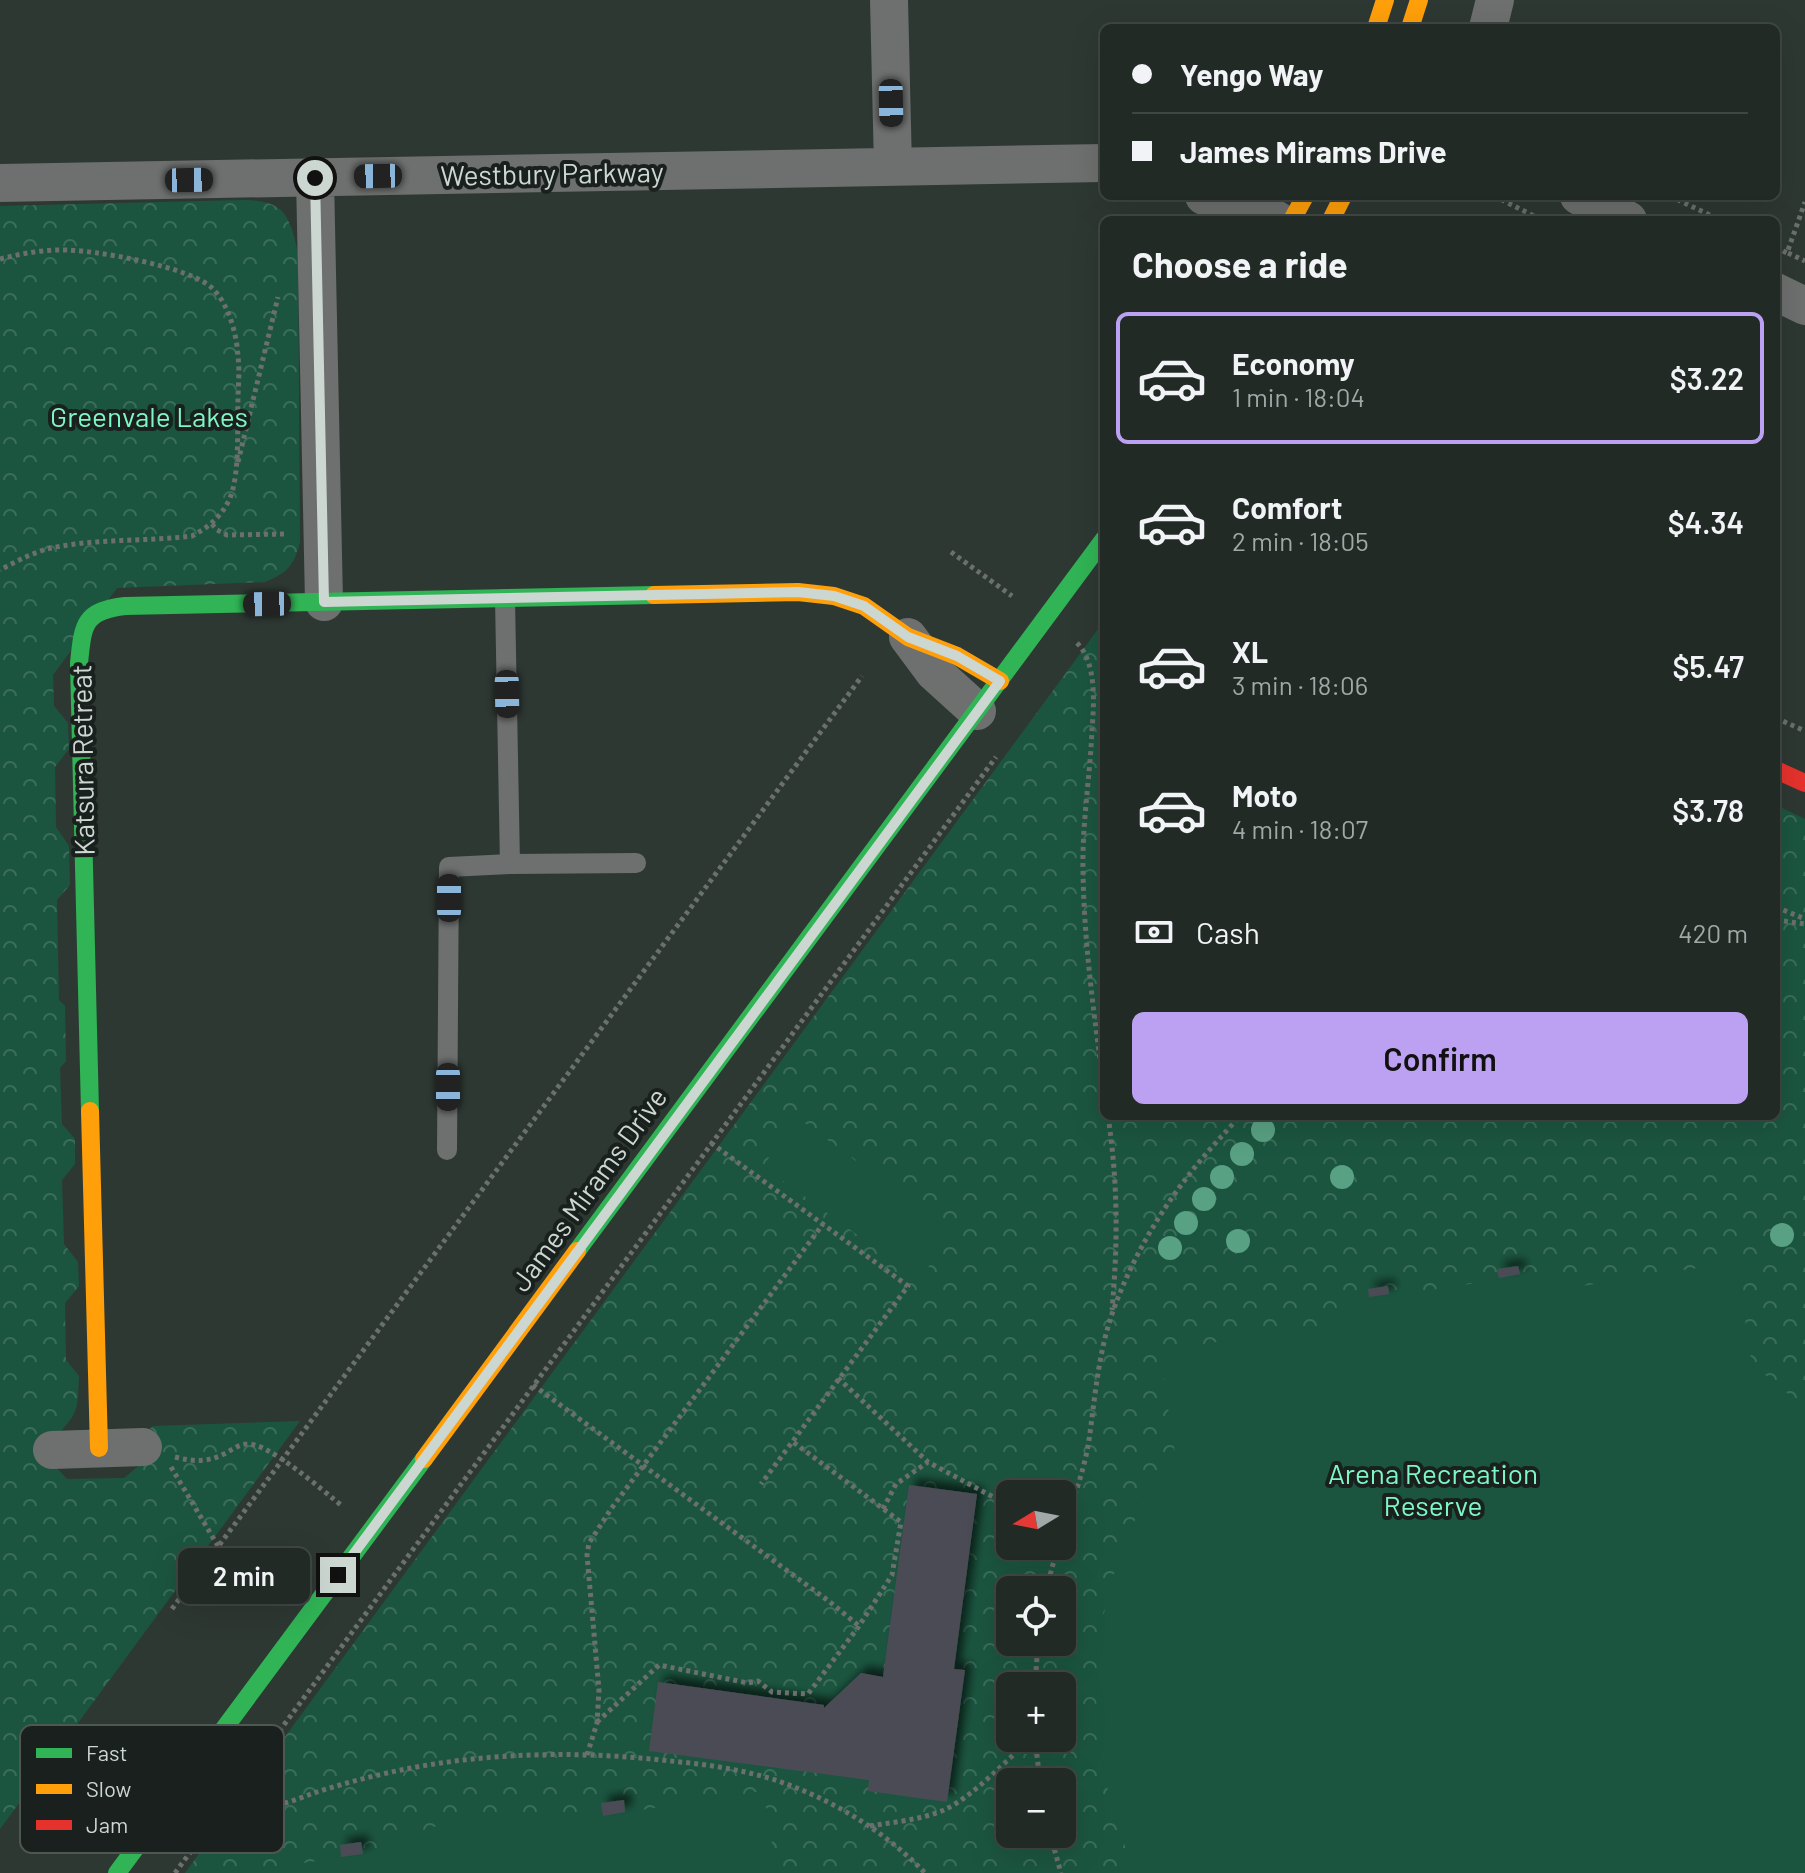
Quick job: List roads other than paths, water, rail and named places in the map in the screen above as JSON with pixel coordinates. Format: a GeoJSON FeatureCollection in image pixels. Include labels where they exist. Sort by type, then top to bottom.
{"type":"FeatureCollection","features":[{"type":"Feature","properties":{"kind":"street"},"geometry":{"type":"LineString","coordinates":[[889,0],[893,167]]}},
{"type":"Feature","properties":{"kind":"street"},"geometry":{"type":"LineString","coordinates":[[1377,24],[1385,0]]}},
{"type":"Feature","properties":{"kind":"street"},"geometry":{"type":"LineString","coordinates":[[1411,24],[1419,0]]}},
{"type":"Feature","properties":{"kind":"street"},"geometry":{"type":"LineString","coordinates":[[1489,24],[1495,0]]}},
{"type":"Feature","properties":{"kind":"street","name":"Westbury Parkway"},"geometry":{"type":"LineString","coordinates":[[0,183],[1100,163]]}},
{"type":"Feature","properties":{"kind":"street"},"geometry":{"type":"LineString","coordinates":[[315,178],[324,602]]}},
{"type":"Feature","properties":{"kind":"street"},"geometry":{"type":"LineString","coordinates":[[1209,200],[1225,216]]}},
{"type":"Feature","properties":{"kind":"street"},"geometry":{"type":"LineString","coordinates":[[1224,200],[1247,205],[1269,216]]}},
{"type":"Feature","properties":{"kind":"street"},"geometry":{"type":"LineString","coordinates":[[1587,200],[1620,216]]}},
{"type":"Feature","properties":{"kind":"street"},"geometry":{"type":"LineString","coordinates":[[1780,294],[1805,306]]}},
{"type":"Feature","properties":{"kind":"street","name":"James Mirams Drive"},"geometry":{"type":"LineString","coordinates":[[227,1725],[1100,544]]}},
{"type":"Feature","properties":{"kind":"street","name":"Katsura Retreat"},"geometry":{"type":"LineString","coordinates":[[99,1448],[79,663],[82,637],[88,621],[100,611],[125,606],[798,592],[834,596],[864,606],[908,637],[957,656],[1000,681]]}},
{"type":"Feature","properties":{"kind":"street","name":"Katsura Retreat"},"geometry":{"type":"LineString","coordinates":[[908,637],[934,672],[977,711]]}},
{"type":"Feature","properties":{"kind":"street"},"geometry":{"type":"LineString","coordinates":[[1780,772],[1805,783]]}},
{"type":"Feature","properties":{"kind":"street"},"geometry":{"type":"LineString","coordinates":[[52,1450],[99,1448],[160,1455]]}},
{"type":"Feature","properties":{"kind":"street","name":"James Mirams Drive"},"geometry":{"type":"LineString","coordinates":[[117,1873],[132,1853]]}},
{"type":"Feature","properties":{"kind":"lane"},"geometry":{"type":"LineString","coordinates":[[505,599],[510,864]]}},
{"type":"Feature","properties":{"kind":"lane"},"geometry":{"type":"LineString","coordinates":[[447,1150],[449,867],[636,863]]}},
{"type":"Feature","properties":{"kind":"park label","name":"Greenvale Lakes"},"geometry":{"type":"Point","coordinates":[149,416]}},
{"type":"Feature","properties":{"kind":"park label","name":"Arena Recreation Reserve"},"geometry":{"type":"Point","coordinates":[1433,1489]}}]}
